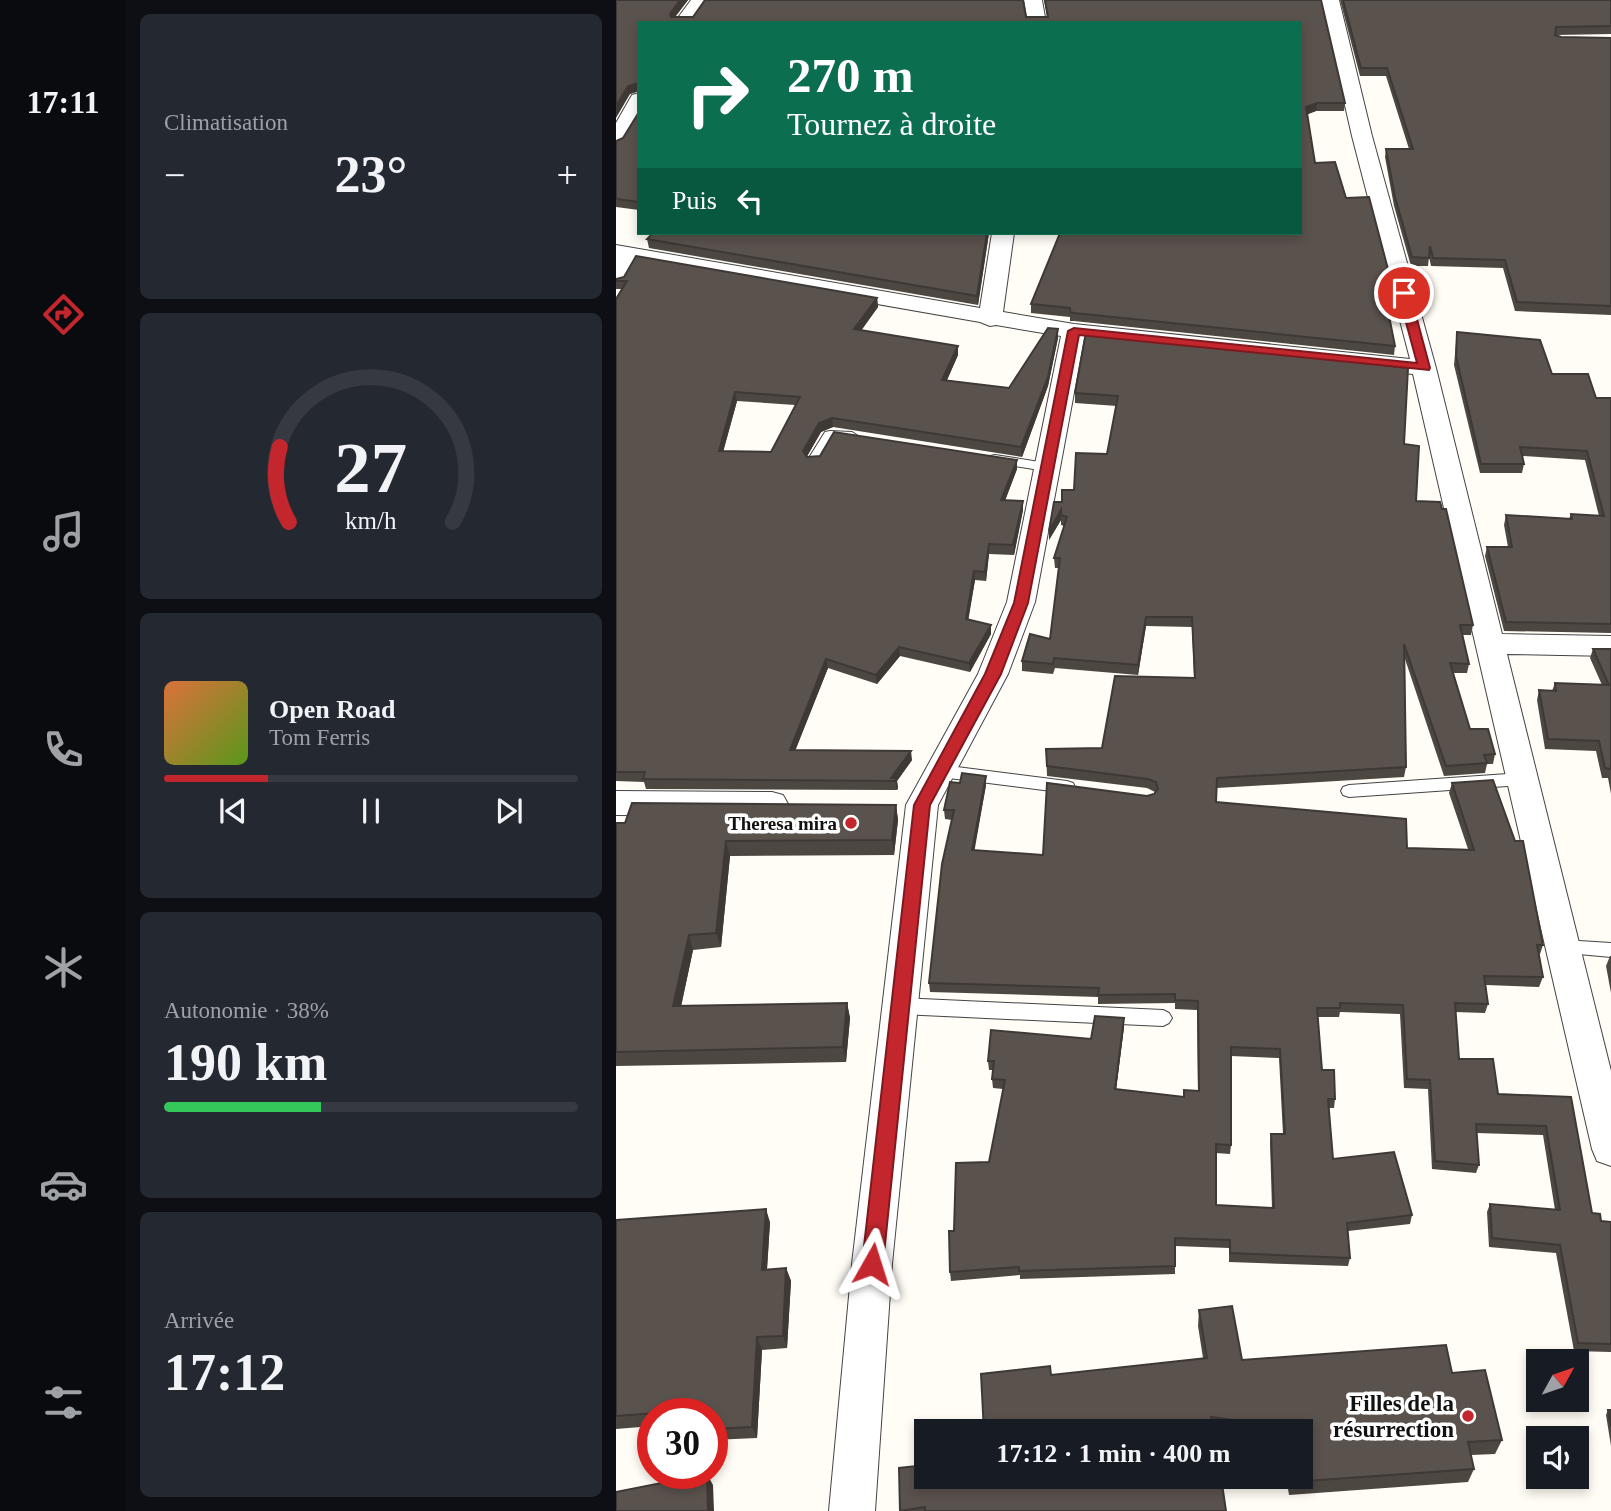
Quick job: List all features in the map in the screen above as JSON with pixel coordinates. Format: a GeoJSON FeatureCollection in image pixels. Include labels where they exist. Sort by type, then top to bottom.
{"type":"FeatureCollection","features":[{"type":"Feature","properties":{"kind":"street"},"geometry":{"type":"LineString","coordinates":[[684,21],[700,0]]}},
{"type":"Feature","properties":{"kind":"street"},"geometry":{"type":"LineString","coordinates":[[1033,0],[1037,21]]}},
{"type":"Feature","properties":{"kind":"street"},"geometry":{"type":"LineString","coordinates":[[1330,0],[1362,136],[1424,368],[1611,1149]]}},
{"type":"Feature","properties":{"kind":"street"},"geometry":{"type":"LineString","coordinates":[[616,97],[637,99]]}},
{"type":"Feature","properties":{"kind":"street"},"geometry":{"type":"LineString","coordinates":[[627,131],[637,104]]}},
{"type":"Feature","properties":{"kind":"street"},"geometry":{"type":"LineString","coordinates":[[990,319],[1003,235]]}},
{"type":"Feature","properties":{"kind":"street"},"geometry":{"type":"LineString","coordinates":[[616,279],[624,253],[990,319],[1074,331],[1424,368]]}},
{"type":"Feature","properties":{"kind":"street"},"geometry":{"type":"LineString","coordinates":[[852,1511],[872,1264],[900,1006],[908,805],[941,771],[993,674],[1021,603],[1074,331]]}},
{"type":"Feature","properties":{"kind":"street"},"geometry":{"type":"LineString","coordinates":[[1490,644],[1611,646]]}},
{"type":"Feature","properties":{"kind":"street"},"geometry":{"type":"LineString","coordinates":[[616,803],[797,804]]}},
{"type":"Feature","properties":{"kind":"lane"},"geometry":{"type":"LineString","coordinates":[[814,461],[830,435],[865,438]]}},
{"type":"Feature","properties":{"kind":"lane"},"geometry":{"type":"LineString","coordinates":[[984,457],[1046,467]]}},
{"type":"Feature","properties":{"kind":"lane"},"geometry":{"type":"LineString","coordinates":[[941,771],[1078,788]]}},
{"type":"Feature","properties":{"kind":"lane"},"geometry":{"type":"LineString","coordinates":[[1349,791],[1522,779]]}},
{"type":"Feature","properties":{"kind":"lane"},"geometry":{"type":"LineString","coordinates":[[1563,947],[1611,950]]}},
{"type":"Feature","properties":{"kind":"lane"},"geometry":{"type":"LineString","coordinates":[[900,1006],[1163,1018]]}},
{"type":"Feature","properties":{"kind":"building"},"geometry":{"type":"Polygon","coordinates":[[[616,0],[680,0],[670,14],[671,17],[693,17],[705,0],[1023,0],[1026,17],[1048,17],[1045,0],[1321,0],[1345,103],[1317,103],[1306,107],[1315,163],[1335,162],[1346,198],[1369,197],[1399,311],[1388,311],[1395,346],[1074,313],[1070,312],[1070,308],[1031,304],[1059,235],[1302,235],[1302,21],[637,21],[637,84],[628,86],[616,106],[616,0]]]}},
{"type":"Feature","properties":{"kind":"building"},"geometry":{"type":"Polygon","coordinates":[[[1343,0],[1611,0],[1611,26],[1556,27],[1555,35],[1611,38],[1611,306],[1517,302],[1505,260],[1433,258],[1430,246],[1429,258],[1412,257],[1395,197],[1386,149],[1413,149],[1387,68],[1361,68],[1343,0]]]}},
{"type":"Feature","properties":{"kind":"building"},"geometry":{"type":"Polygon","coordinates":[[[637,115],[637,202],[616,199],[616,141],[623,138],[637,115]]]}},
{"type":"Feature","properties":{"kind":"building"},"geometry":{"type":"Polygon","coordinates":[[[651,235],[987,235],[977,296],[647,239],[651,235]]]}},
{"type":"Feature","properties":{"kind":"building"},"geometry":{"type":"Polygon","coordinates":[[[636,256],[877,298],[854,329],[958,346],[942,380],[1009,388],[1048,328],[1058,329],[1048,377],[1021,447],[832,418],[819,423],[803,451],[807,457],[820,456],[834,432],[1017,460],[1001,500],[1023,501],[1013,545],[989,544],[985,572],[974,571],[966,619],[991,625],[969,663],[899,647],[876,675],[826,659],[790,750],[911,751],[891,778],[896,778],[895,781],[643,779],[645,772],[616,772],[616,299],[627,281],[616,279],[624,277],[636,256]],[[735,392],[719,451],[771,452],[800,397],[735,392]]]}},
{"type":"Feature","properties":{"kind":"building"},"geometry":{"type":"Polygon","coordinates":[[[1086,332],[1408,368],[1404,444],[1419,446],[1416,501],[1440,502],[1442,509],[1446,509],[1473,625],[1460,625],[1469,664],[1450,663],[1470,729],[1488,729],[1495,754],[1484,755],[1487,763],[1446,766],[1404,644],[1406,767],[1217,778],[1216,802],[1406,819],[1407,848],[1474,850],[1452,783],[1493,780],[1515,841],[1523,841],[1543,945],[1537,945],[1543,977],[1484,976],[1488,1004],[1455,1003],[1459,1059],[1493,1059],[1498,1094],[1571,1097],[1592,1213],[1600,1214],[1601,1221],[1611,1222],[1611,1344],[1578,1343],[1560,1245],[1492,1238],[1490,1204],[1560,1210],[1546,1126],[1476,1124],[1479,1165],[1435,1161],[1430,1080],[1407,1079],[1403,1005],[1340,1003],[1340,1008],[1317,1008],[1322,1070],[1334,1070],[1335,1099],[1328,1099],[1333,1159],[1394,1152],[1412,1215],[1347,1223],[1350,1258],[1230,1253],[1230,1240],[1175,1238],[1175,1266],[1019,1271],[1019,1267],[950,1272],[949,1231],[954,1231],[956,1163],[989,1162],[1005,1080],[992,1079],[994,1061],[988,1061],[991,1030],[1091,1039],[1095,1016],[1124,1018],[1115,1089],[1184,1097],[1184,1090],[1199,1091],[1198,1001],[1175,1000],[1175,994],[1098,995],[1099,988],[929,983],[942,864],[954,810],[944,810],[950,782],[960,783],[962,773],[986,776],[972,850],[1043,855],[1047,783],[1147,796],[1158,789],[1156,782],[1148,779],[1047,766],[1046,749],[1102,748],[1115,676],[1195,678],[1192,617],[1146,617],[1138,665],[1054,658],[1053,664],[1022,661],[1030,634],[1050,639],[1060,558],[1054,558],[1067,517],[1061,515],[1061,510],[1049,531],[1054,502],[1062,502],[1062,490],[1074,490],[1076,453],[1107,454],[1118,396],[1075,393],[1086,332]],[[1231,1047],[1231,1145],[1216,1144],[1216,1205],[1274,1208],[1271,1134],[1285,1134],[1280,1049],[1231,1047]]]}},
{"type":"Feature","properties":{"kind":"building"},"geometry":{"type":"Polygon","coordinates":[[[1457,332],[1540,340],[1552,374],[1588,374],[1596,398],[1611,398],[1611,624],[1506,622],[1487,547],[1512,547],[1506,515],[1572,519],[1571,514],[1604,516],[1587,451],[1520,447],[1524,464],[1481,464],[1456,356],[1457,332]]]}},
{"type":"Feature","properties":{"kind":"building"},"geometry":{"type":"Polygon","coordinates":[[[1593,649],[1611,649],[1611,769],[1605,768],[1599,741],[1548,739],[1539,690],[1556,691],[1555,683],[1609,685],[1593,649]]]}},
{"type":"Feature","properties":{"kind":"building"},"geometry":{"type":"Polygon","coordinates":[[[632,803],[896,805],[892,840],[726,841],[716,933],[689,935],[673,1006],[847,1003],[843,1047],[616,1052],[616,823],[625,823],[632,803]]]}},
{"type":"Feature","properties":{"kind":"building"},"geometry":{"type":"Polygon","coordinates":[[[766,1209],[762,1270],[786,1268],[783,1336],[757,1337],[752,1427],[728,1428],[728,1398],[637,1398],[637,1414],[616,1416],[616,1220],[766,1209]]]}},
{"type":"Feature","properties":{"kind":"building"},"geometry":{"type":"Polygon","coordinates":[[[1232,1306],[1242,1360],[1446,1345],[1452,1373],[1485,1370],[1502,1440],[1468,1442],[1474,1469],[1313,1480],[1313,1419],[983,1419],[981,1374],[1050,1366],[1051,1375],[1207,1358],[1199,1310],[1232,1306]]]}},
{"type":"Feature","properties":{"kind":"building"},"geometry":{"type":"Polygon","coordinates":[[[914,1466],[914,1489],[1223,1489],[1226,1511],[925,1511],[925,1507],[900,1511],[899,1468],[914,1466]]]}},
{"type":"Feature","properties":{"kind":"building"},"geometry":{"type":"Polygon","coordinates":[[[637,1488],[707,1489],[708,1511],[616,1511],[616,1492],[637,1488]]]}},
{"type":"Feature","properties":{"kind":"place","name":"Theresa mira"},"geometry":{"type":"Point","coordinates":[851,823]}},
{"type":"Feature","properties":{"kind":"place","name":"Filles de la résurrection"},"geometry":{"type":"Point","coordinates":[1468,1416]}},
{"type":"Feature","properties":{"kind":"route"},"geometry":{"type":"LineString","coordinates":[[872,1264],[922,805],[993,674],[1021,603],[1074,331],[1424,368],[1404,293]]}}]}
